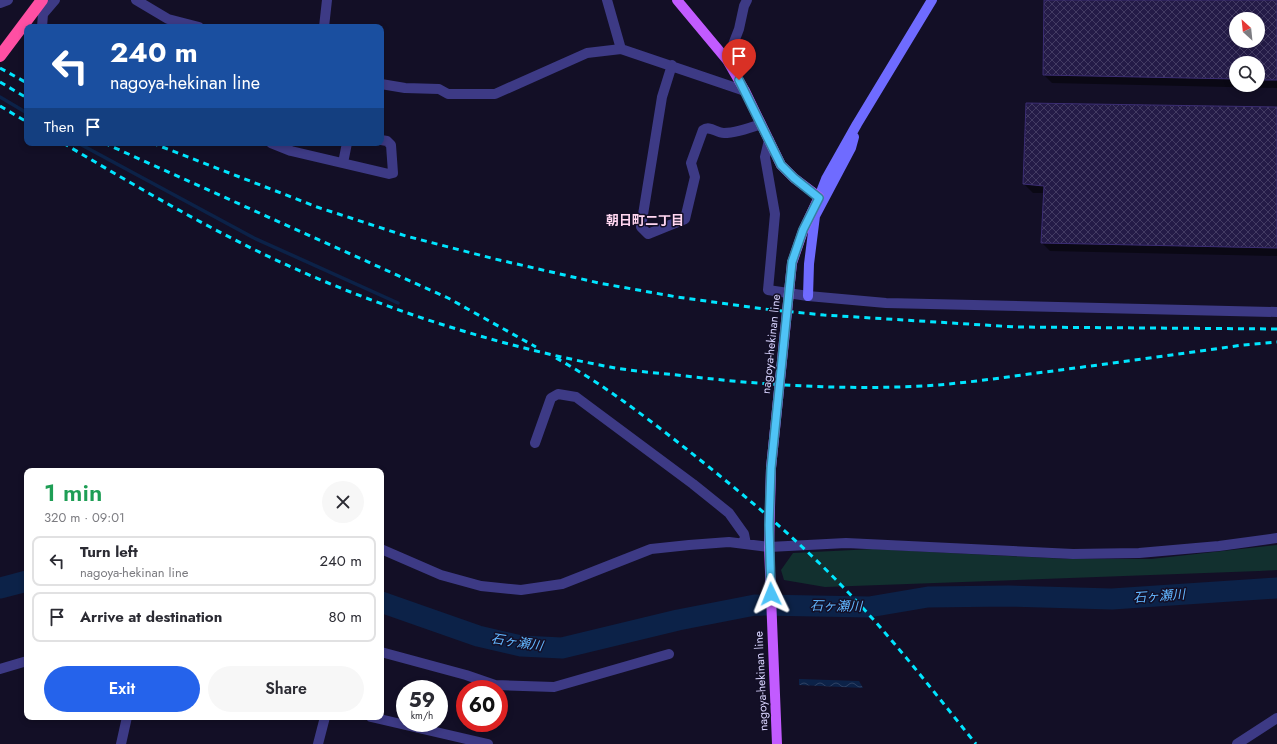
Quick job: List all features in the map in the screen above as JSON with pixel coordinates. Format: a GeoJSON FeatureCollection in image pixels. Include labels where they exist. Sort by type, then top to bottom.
{"type":"FeatureCollection","features":[{"type":"Feature","properties":{"kind":"highway"},"geometry":{"type":"LineString","coordinates":[[0,56],[42,0]]}},
{"type":"Feature","properties":{"kind":"main road"},"geometry":{"type":"LineString","coordinates":[[677,0],[727,60],[745,91],[781,165],[794,178],[819,198]]}},
{"type":"Feature","properties":{"kind":"main road","name":"nagoya-hekinan line"},"geometry":{"type":"LineString","coordinates":[[777,744],[769,547],[771,468],[792,262],[803,230],[819,198]]}},
{"type":"Feature","properties":{"kind":"street"},"geometry":{"type":"LineString","coordinates":[[0,3],[8,0]]}},
{"type":"Feature","properties":{"kind":"street"},"geometry":{"type":"LineString","coordinates":[[42,24],[44,14],[55,0]]}},
{"type":"Feature","properties":{"kind":"street"},"geometry":{"type":"LineString","coordinates":[[136,0],[168,19],[187,24]]}},
{"type":"Feature","properties":{"kind":"street"},"geometry":{"type":"LineString","coordinates":[[324,24],[327,0]]}},
{"type":"Feature","properties":{"kind":"street"},"geometry":{"type":"LineString","coordinates":[[607,0],[621,49]]}},
{"type":"Feature","properties":{"kind":"street"},"geometry":{"type":"LineString","coordinates":[[727,60],[739,29],[744,6],[747,0]]}},
{"type":"Feature","properties":{"kind":"street"},"geometry":{"type":"LineString","coordinates":[[819,198],[826,179],[857,124],[932,0]]}},
{"type":"Feature","properties":{"kind":"street"},"geometry":{"type":"LineString","coordinates":[[384,84],[405,88],[439,88],[448,94],[495,94],[587,53],[621,49],[672,65],[745,91]]}},
{"type":"Feature","properties":{"kind":"street"},"geometry":{"type":"LineString","coordinates":[[672,65],[662,98],[640,227],[644,233],[648,234],[685,219],[695,177],[690,162],[703,130],[710,128],[723,133],[746,129],[761,124]]}},
{"type":"Feature","properties":{"kind":"street"},"geometry":{"type":"LineString","coordinates":[[808,296],[809,264],[815,216],[851,148],[857,124]]}},
{"type":"Feature","properties":{"kind":"street"},"geometry":{"type":"LineString","coordinates":[[278,146],[291,151],[389,174],[393,173],[391,145],[387,141],[384,140]]}},
{"type":"Feature","properties":{"kind":"street"},"geometry":{"type":"LineString","coordinates":[[769,140],[765,157],[775,214],[768,290],[808,296],[886,303],[1277,312]]}},
{"type":"Feature","properties":{"kind":"street"},"geometry":{"type":"LineString","coordinates":[[343,163],[346,146]]}},
{"type":"Feature","properties":{"kind":"street"},"geometry":{"type":"LineString","coordinates":[[534,443],[550,398],[558,394],[576,397],[693,484],[729,514],[744,534],[746,544]]}},
{"type":"Feature","properties":{"kind":"street"},"geometry":{"type":"LineString","coordinates":[[384,550],[441,574],[481,586],[521,590],[562,584],[651,548],[729,542],[769,547],[846,543],[1073,554],[1139,553],[1219,546],[1277,538]]}},
{"type":"Feature","properties":{"kind":"street"},"geometry":{"type":"LineString","coordinates":[[384,653],[466,675],[495,685],[548,686],[554,686],[669,654]]}},
{"type":"Feature","properties":{"kind":"street"},"geometry":{"type":"LineString","coordinates":[[0,669],[24,662]]}},
{"type":"Feature","properties":{"kind":"street"},"geometry":{"type":"LineString","coordinates":[[121,744],[126,720]]}},
{"type":"Feature","properties":{"kind":"street"},"geometry":{"type":"LineString","coordinates":[[318,744],[324,720]]}},
{"type":"Feature","properties":{"kind":"street"},"geometry":{"type":"LineString","coordinates":[[384,720],[488,744]]}},
{"type":"Feature","properties":{"kind":"street"},"geometry":{"type":"LineString","coordinates":[[1238,744],[1275,723]]}},
{"type":"Feature","properties":{"kind":"green space"},"geometry":{"type":"Polygon","coordinates":[[[1277,545],[1277,570],[1259,571],[825,587],[784,580],[781,570],[793,553],[873,549],[1067,559],[1151,559],[1277,545]]]}},
{"type":"Feature","properties":{"kind":"water"},"geometry":{"type":"Polygon","coordinates":[[[799,679],[859,681],[863,688],[799,685],[799,679]]]}},
{"type":"Feature","properties":{"kind":"building"},"geometry":{"type":"Polygon","coordinates":[[[1044,0],[1277,0],[1277,80],[1265,80],[1265,56],[1229,56],[1229,79],[1043,75],[1044,0]]]}},
{"type":"Feature","properties":{"kind":"building"},"geometry":{"type":"Polygon","coordinates":[[[1026,103],[1277,107],[1277,248],[1041,243],[1044,186],[1023,184],[1026,103]]]}},
{"type":"Feature","properties":{"kind":"waterway"},"geometry":{"type":"LineString","coordinates":[[0,97],[24,111]]}},
{"type":"Feature","properties":{"kind":"waterway"},"geometry":{"type":"LineString","coordinates":[[84,146],[254,238],[398,303]]}},
{"type":"Feature","properties":{"kind":"waterway","name":"石ヶ瀬川"},"geometry":{"type":"LineString","coordinates":[[0,588],[24,582]]}},
{"type":"Feature","properties":{"kind":"waterway","name":"石ヶ瀬川"},"geometry":{"type":"LineString","coordinates":[[384,603],[478,636],[521,646],[562,648],[678,620],[755,605],[869,607],[928,597],[1008,596],[1112,599],[1277,588]]}},
{"type":"Feature","properties":{"kind":"railway"},"geometry":{"type":"LineString","coordinates":[[0,68],[24,81]]}},
{"type":"Feature","properties":{"kind":"railway"},"geometry":{"type":"LineString","coordinates":[[0,82],[24,96]]}},
{"type":"Feature","properties":{"kind":"railway"},"geometry":{"type":"LineString","coordinates":[[0,106],[24,120]]}},
{"type":"Feature","properties":{"kind":"railway"},"geometry":{"type":"LineString","coordinates":[[68,146],[155,197],[218,231],[282,263],[350,292],[422,318],[497,341],[534,351],[618,368],[732,381],[788,385],[844,387],[915,386],[981,380],[1243,345],[1277,342]]}},
{"type":"Feature","properties":{"kind":"railway"},"geometry":{"type":"LineString","coordinates":[[111,146],[448,298],[536,347]]}},
{"type":"Feature","properties":{"kind":"railway"},"geometry":{"type":"LineString","coordinates":[[160,146],[317,207],[406,236],[495,259],[599,283],[677,297],[772,310],[824,315],[1016,327],[1277,329]]}},
{"type":"Feature","properties":{"kind":"railway"},"geometry":{"type":"LineString","coordinates":[[556,358],[608,390],[657,426],[788,534],[861,606],[911,664],[976,744]]}},
{"type":"Feature","properties":{"kind":"district","name":"朝日町二丁目"},"geometry":{"type":"Point","coordinates":[645,220]}},
{"type":"Feature","properties":{"kind":"route"},"geometry":{"type":"LineString","coordinates":[[739,80],[781,165],[794,178],[819,198],[803,230],[792,262],[771,468],[769,525],[771,594]]}}]}
